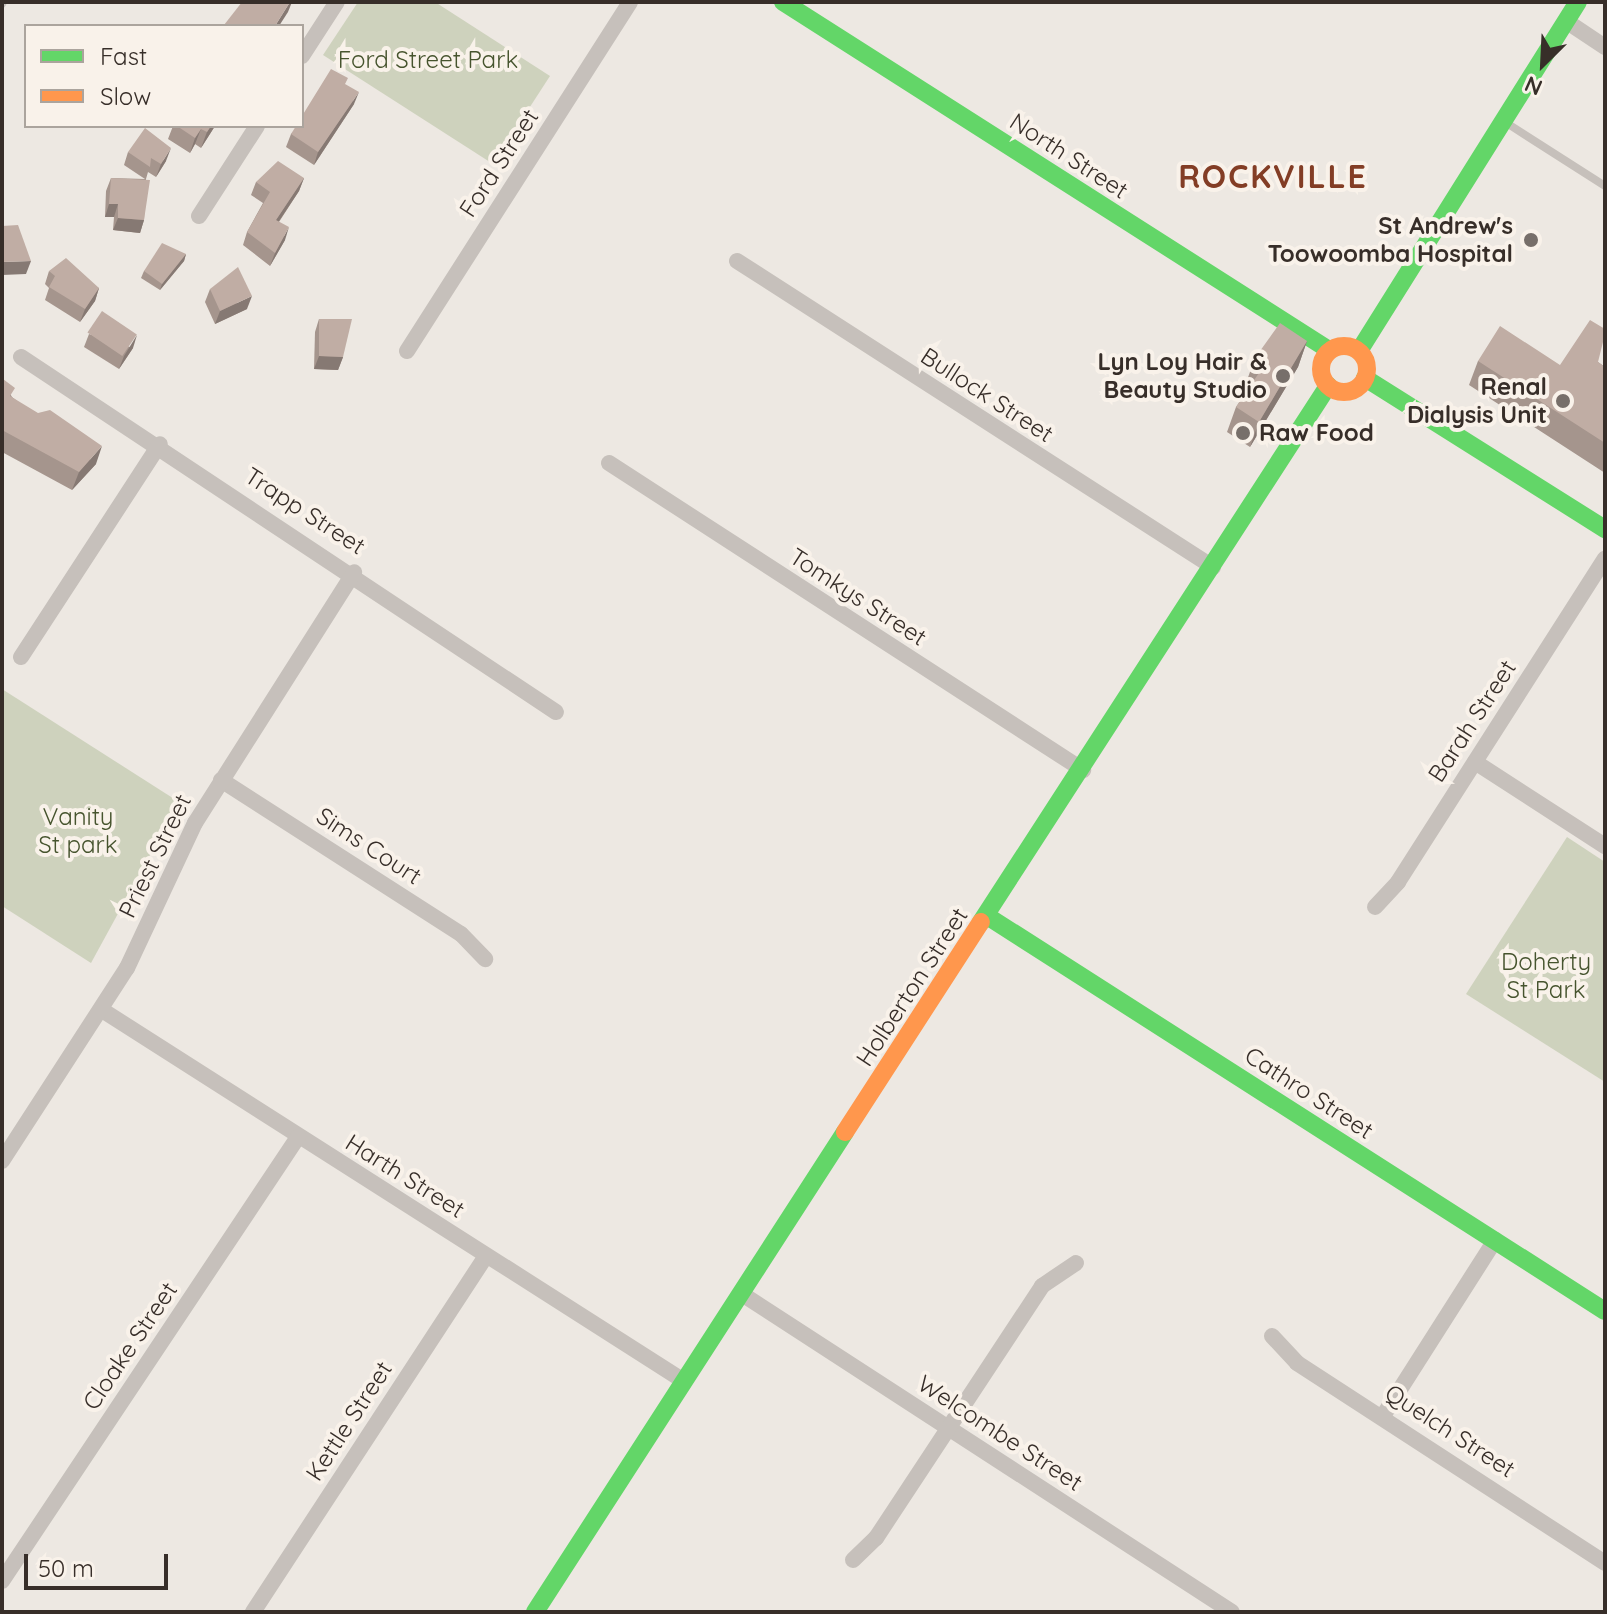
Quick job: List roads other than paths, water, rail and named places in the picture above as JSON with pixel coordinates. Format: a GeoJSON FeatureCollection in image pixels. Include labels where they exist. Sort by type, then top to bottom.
{"type":"FeatureCollection","features":[{"type":"Feature","properties":{"kind":"main road","name":"North Street"},"geometry":{"type":"LineString","coordinates":[[783,2],[1329,350]]}},
{"type":"Feature","properties":{"kind":"main road"},"geometry":{"type":"LineString","coordinates":[[1578,2],[1359,351],[1365,378],[1605,529]]}},
{"type":"Feature","properties":{"kind":"main road"},"geometry":{"type":"LineString","coordinates":[[1359,351],[1329,350],[1321,364],[1328,386],[1352,391],[1365,378]]}},
{"type":"Feature","properties":{"kind":"main road","name":"Holberton Street"},"geometry":{"type":"LineString","coordinates":[[535,1612],[1083,770],[1328,386]]}},
{"type":"Feature","properties":{"kind":"main road","name":"Cathro Street"},"geometry":{"type":"LineString","coordinates":[[987,916],[1605,1311]]}},
{"type":"Feature","properties":{"kind":"street"},"geometry":{"type":"LineString","coordinates":[[304,53],[337,2]]}},
{"type":"Feature","properties":{"kind":"street","name":"Ford Street"},"geometry":{"type":"LineString","coordinates":[[407,351],[630,2]]}},
{"type":"Feature","properties":{"kind":"street"},"geometry":{"type":"LineString","coordinates":[[1566,21],[1605,47]]}},
{"type":"Feature","properties":{"kind":"street"},"geometry":{"type":"LineString","coordinates":[[199,216],[256,128]]}},
{"type":"Feature","properties":{"kind":"street","name":"Bullock Street"},"geometry":{"type":"LineString","coordinates":[[737,261],[1213,567]]}},
{"type":"Feature","properties":{"kind":"street","name":"Trapp Street"},"geometry":{"type":"LineString","coordinates":[[21,357],[354,572],[556,712]]}},
{"type":"Feature","properties":{"kind":"street"},"geometry":{"type":"LineString","coordinates":[[21,657],[160,444]]}},
{"type":"Feature","properties":{"kind":"street","name":"Tomkys Street"},"geometry":{"type":"LineString","coordinates":[[609,463],[1083,770]]}},
{"type":"Feature","properties":{"kind":"street","name":"Barah Street"},"geometry":{"type":"LineString","coordinates":[[1375,907],[1475,762],[1605,558]]}},
{"type":"Feature","properties":{"kind":"street","name":"Priest Street"},"geometry":{"type":"LineString","coordinates":[[2,1161],[102,1010],[221,780],[354,572]]}},
{"type":"Feature","properties":{"kind":"street"},"geometry":{"type":"LineString","coordinates":[[1475,762],[1605,846]]}},
{"type":"Feature","properties":{"kind":"street","name":"Sims Court"},"geometry":{"type":"LineString","coordinates":[[221,780],[461,934],[485,959]]}},
{"type":"Feature","properties":{"kind":"street","name":"Harth Street"},"geometry":{"type":"LineString","coordinates":[[102,1010],[684,1381]]}},
{"type":"Feature","properties":{"kind":"street","name":"Cloake Street"},"geometry":{"type":"LineString","coordinates":[[2,1581],[298,1137]]}},
{"type":"Feature","properties":{"kind":"street"},"geometry":{"type":"LineString","coordinates":[[1383,1416],[1495,1240]]}},
{"type":"Feature","properties":{"kind":"street","name":"Kettle Street"},"geometry":{"type":"LineString","coordinates":[[253,1612],[486,1256]]}},
{"type":"Feature","properties":{"kind":"street"},"geometry":{"type":"LineString","coordinates":[[853,1560],[949,1429],[1042,1286],[1076,1263]]}},
{"type":"Feature","properties":{"kind":"street","name":"Welcombe Street"},"geometry":{"type":"LineString","coordinates":[[742,1294],[1232,1612]]}},
{"type":"Feature","properties":{"kind":"street","name":"Quelch Street"},"geometry":{"type":"LineString","coordinates":[[1272,1336],[1297,1363],[1605,1563]]}},
{"type":"Feature","properties":{"kind":"lane"},"geometry":{"type":"LineString","coordinates":[[1504,121],[1605,186]]}},
{"type":"Feature","properties":{"kind":"place","name":"St Andrew's Toowoomba Hospital"},"geometry":{"type":"Point","coordinates":[1531,240]}},
{"type":"Feature","properties":{"kind":"place","name":"Lyn Loy Hair & Beauty Studio"},"geometry":{"type":"Point","coordinates":[1283,376]}},
{"type":"Feature","properties":{"kind":"place","name":"Renal Dialysis Unit"},"geometry":{"type":"Point","coordinates":[1563,401]}},
{"type":"Feature","properties":{"kind":"place","name":"Raw Food"},"geometry":{"type":"Point","coordinates":[1243,433]}},
{"type":"Feature","properties":{"kind":"district","name":"ROCKVILLE"},"geometry":{"type":"Point","coordinates":[1273,176]}},
{"type":"Feature","properties":{"kind":"park label","name":"Ford Street Park"},"geometry":{"type":"Point","coordinates":[428,60]}},
{"type":"Feature","properties":{"kind":"park label","name":"Vanity St park"},"geometry":{"type":"Point","coordinates":[78,831]}},
{"type":"Feature","properties":{"kind":"park label","name":"Doherty St Park"},"geometry":{"type":"Point","coordinates":[1546,976]}}]}
